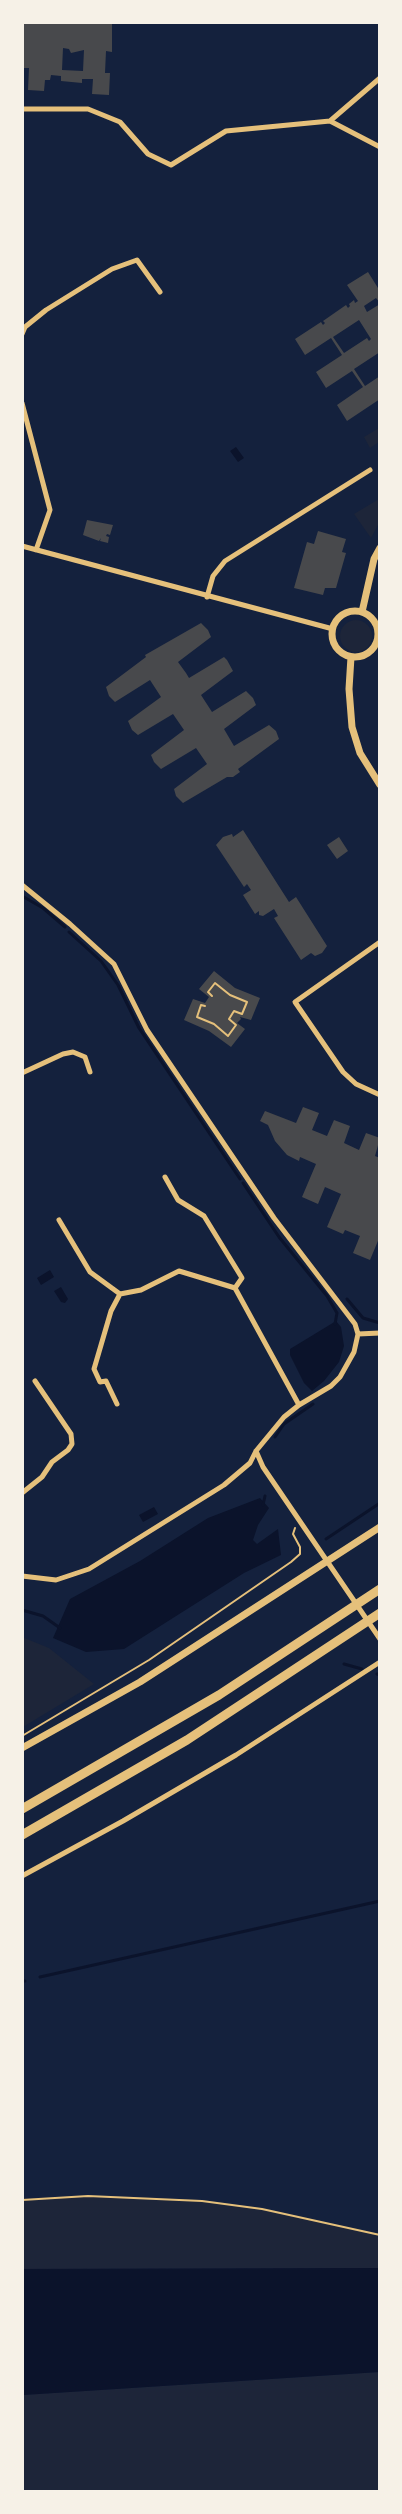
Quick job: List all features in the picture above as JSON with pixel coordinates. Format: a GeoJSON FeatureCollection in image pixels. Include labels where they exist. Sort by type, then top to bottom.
{"type":"FeatureCollection","features":[{"type":"Feature","properties":{"kind":"highway"},"geometry":{"type":"LineString","coordinates":[[22,1809],[219,1695],[380,1589]]}},
{"type":"Feature","properties":{"kind":"highway"},"geometry":{"type":"LineString","coordinates":[[22,1835],[187,1740],[378,1614]]}},
{"type":"Feature","properties":{"kind":"main road"},"geometry":{"type":"LineString","coordinates":[[362,612],[374,559],[380,548]]}},
{"type":"Feature","properties":{"kind":"main road"},"geometry":{"type":"LineString","coordinates":[[362,612],[375,621],[378,628],[378,643],[366,654],[351,657],[336,646],[332,638],[333,629],[338,618],[346,613],[362,612]]}},
{"type":"Feature","properties":{"kind":"main road"},"geometry":{"type":"LineString","coordinates":[[351,657],[349,689],[352,727],[360,753],[380,785]]}},
{"type":"Feature","properties":{"kind":"main road"},"geometry":{"type":"LineString","coordinates":[[22,1748],[140,1682],[380,1527]]}},
{"type":"Feature","properties":{"kind":"street"},"geometry":{"type":"LineString","coordinates":[[330,121],[380,78]]}},
{"type":"Feature","properties":{"kind":"street"},"geometry":{"type":"LineString","coordinates":[[22,109],[88,109],[120,122],[148,154],[171,165],[226,131],[330,121],[380,147]]}},
{"type":"Feature","properties":{"kind":"street"},"geometry":{"type":"LineString","coordinates":[[22,334],[25,327],[46,310],[112,269],[137,260],[160,292]]}},
{"type":"Feature","properties":{"kind":"street"},"geometry":{"type":"LineString","coordinates":[[22,403],[50,510],[36,550]]}},
{"type":"Feature","properties":{"kind":"street"},"geometry":{"type":"LineString","coordinates":[[207,597],[213,576],[225,561],[370,470]]}},
{"type":"Feature","properties":{"kind":"street"},"geometry":{"type":"LineString","coordinates":[[22,546],[207,597],[333,629]]}},
{"type":"Feature","properties":{"kind":"street"},"geometry":{"type":"LineString","coordinates":[[22,885],[70,924],[114,964],[147,1030],[274,1218],[355,1324],[358,1334],[354,1352],[340,1378],[331,1386],[299,1404],[284,1417],[256,1451],[250,1462],[224,1485],[89,1569],[56,1580],[22,1576]]}},
{"type":"Feature","properties":{"kind":"street"},"geometry":{"type":"LineString","coordinates":[[380,942],[295,1002],[342,1072],[356,1084],[380,1095]]}},
{"type":"Feature","properties":{"kind":"street"},"geometry":{"type":"LineString","coordinates":[[22,1073],[63,1054],[73,1052],[85,1057],[90,1072]]}},
{"type":"Feature","properties":{"kind":"street"},"geometry":{"type":"LineString","coordinates":[[165,1177],[178,1200],[204,1216],[242,1278],[235,1288]]}},
{"type":"Feature","properties":{"kind":"street"},"geometry":{"type":"LineString","coordinates":[[59,1220],[90,1272],[120,1294],[141,1290],[178,1272],[235,1288],[299,1404]]}},
{"type":"Feature","properties":{"kind":"street"},"geometry":{"type":"LineString","coordinates":[[118,1404],[106,1381],[100,1382],[94,1369],[112,1311],[120,1294]]}},
{"type":"Feature","properties":{"kind":"street"},"geometry":{"type":"LineString","coordinates":[[358,1334],[380,1333]]}},
{"type":"Feature","properties":{"kind":"street"},"geometry":{"type":"LineString","coordinates":[[22,1493],[42,1477],[52,1462],[68,1450],[72,1444],[71,1434],[36,1381]]}},
{"type":"Feature","properties":{"kind":"street"},"geometry":{"type":"LineString","coordinates":[[256,1451],[263,1467],[380,1639]]}},
{"type":"Feature","properties":{"kind":"street"},"geometry":{"type":"LineString","coordinates":[[22,1876],[123,1821],[236,1755],[380,1662]]}},
{"type":"Feature","properties":{"kind":"path"},"geometry":{"type":"LineString","coordinates":[[205,1006],[201,1005],[196,1017],[214,1024],[228,1036],[236,1024],[229,1019],[234,1011],[242,1014],[247,1002],[230,995],[215,983],[208,992],[212,996]]}},
{"type":"Feature","properties":{"kind":"path"},"geometry":{"type":"LineString","coordinates":[[22,1736],[149,1660],[291,1562],[300,1554],[300,1547],[293,1534],[294,1529],[301,1523]]}},
{"type":"Feature","properties":{"kind":"path"},"geometry":{"type":"LineString","coordinates":[[22,2200],[88,2196],[202,2201],[262,2209],[380,2235]]}},
{"type":"Feature","properties":{"kind":"shaded area"},"geometry":{"type":"Polygon","coordinates":[[[379,428],[379,442],[370,448],[364,437],[379,428]]]}},
{"type":"Feature","properties":{"kind":"shaded area"},"geometry":{"type":"Polygon","coordinates":[[[236,447],[244,458],[238,462],[230,451],[236,447]]]}},
{"type":"Feature","properties":{"kind":"shaded area"},"geometry":{"type":"Polygon","coordinates":[[[379,499],[379,523],[371,538],[354,514],[379,499]]]}},
{"type":"Feature","properties":{"kind":"shaded area"},"geometry":{"type":"Polygon","coordinates":[[[356,620],[367,625],[372,636],[367,647],[356,652],[345,647],[340,636],[345,625],[356,620]]]}},
{"type":"Feature","properties":{"kind":"shaded area"},"geometry":{"type":"Polygon","coordinates":[[[50,1270],[54,1277],[41,1285],[37,1278],[50,1270]]]}},
{"type":"Feature","properties":{"kind":"shaded area"},"geometry":{"type":"Polygon","coordinates":[[[61,1287],[68,1299],[65,1303],[61,1302],[54,1291],[61,1287]]]}},
{"type":"Feature","properties":{"kind":"shaded area"},"geometry":{"type":"Polygon","coordinates":[[[336,1321],[341,1327],[344,1346],[339,1362],[324,1381],[312,1391],[304,1383],[290,1355],[290,1349],[336,1321]]]}},
{"type":"Feature","properties":{"kind":"shaded area"},"geometry":{"type":"Polygon","coordinates":[[[260,1498],[269,1508],[258,1525],[253,1540],[257,1544],[278,1529],[281,1555],[244,1573],[124,1649],[86,1652],[53,1638],[70,1599],[140,1561],[208,1518],[260,1498]]]}},
{"type":"Feature","properties":{"kind":"shaded area"},"geometry":{"type":"Polygon","coordinates":[[[154,1507],[158,1514],[143,1522],[139,1515],[154,1507]]]}},
{"type":"Feature","properties":{"kind":"shaded area"},"geometry":{"type":"Polygon","coordinates":[[[22,1637],[49,1648],[94,1684],[23,1727],[22,1637]]]}},
{"type":"Feature","properties":{"kind":"shaded area"},"geometry":{"type":"Polygon","coordinates":[[[88,2196],[202,2201],[262,2209],[379,2235],[379,2268],[23,2269],[22,2200],[88,2196]]]}},
{"type":"Feature","properties":{"kind":"shaded area"},"geometry":{"type":"Polygon","coordinates":[[[379,2268],[379,2372],[23,2395],[23,2269],[379,2268]]]}},
{"type":"Feature","properties":{"kind":"shaded area"},"geometry":{"type":"Polygon","coordinates":[[[379,2372],[379,2491],[23,2491],[22,2395],[379,2372]]]}},
{"type":"Feature","properties":{"kind":"building"},"geometry":{"type":"Polygon","coordinates":[[[22,22],[112,22],[112,52],[106,51],[105,73],[110,73],[109,95],[92,94],[93,79],[82,79],[82,83],[61,81],[61,76],[51,75],[50,80],[45,80],[44,91],[28,90],[29,68],[23,68],[22,22]],[[63,48],[62,70],[83,71],[84,50],[71,53],[69,49],[63,48]]]}},
{"type":"Feature","properties":{"kind":"building"},"geometry":{"type":"Polygon","coordinates":[[[368,272],[378,288],[380,287],[380,303],[376,298],[364,306],[367,312],[380,304],[380,352],[354,369],[365,386],[380,376],[380,399],[347,421],[337,405],[363,387],[352,371],[326,388],[316,372],[342,355],[331,338],[305,355],[295,339],[321,322],[323,325],[325,323],[323,321],[346,305],[348,308],[349,304],[354,300],[355,303],[358,301],[347,285],[368,272]],[[359,320],[333,337],[344,353],[367,338],[369,341],[371,339],[359,320]]]}},
{"type":"Feature","properties":{"kind":"building"},"geometry":{"type":"Polygon","coordinates":[[[87,520],[113,525],[110,535],[107,534],[106,536],[109,537],[108,543],[100,541],[101,538],[99,541],[83,535],[87,520]]]}},
{"type":"Feature","properties":{"kind":"building"},"geometry":{"type":"Polygon","coordinates":[[[318,531],[346,539],[342,552],[346,553],[336,588],[325,588],[323,595],[294,588],[307,542],[314,544],[318,531]]]}},
{"type":"Feature","properties":{"kind":"building"},"geometry":{"type":"Polygon","coordinates":[[[201,623],[208,630],[211,637],[178,662],[189,678],[224,657],[227,660],[233,671],[201,695],[212,712],[246,691],[253,698],[256,705],[224,729],[234,746],[269,725],[276,731],[279,739],[238,769],[240,772],[233,777],[227,777],[183,803],[176,796],[174,789],[207,764],[196,748],[161,769],[154,762],[151,755],[184,730],[173,714],[138,735],[132,730],[128,721],[161,697],[150,680],[115,702],[109,696],[106,687],[146,657],[145,655],[201,623]]]}},
{"type":"Feature","properties":{"kind":"building"},"geometry":{"type":"Polygon","coordinates":[[[243,830],[289,902],[296,897],[327,946],[322,953],[315,956],[311,953],[301,960],[274,918],[278,916],[274,909],[263,916],[259,915],[259,911],[255,914],[243,895],[251,890],[247,884],[244,887],[216,845],[223,837],[232,834],[233,837],[243,830]]]}},
{"type":"Feature","properties":{"kind":"building"},"geometry":{"type":"Polygon","coordinates":[[[339,837],[348,851],[337,859],[327,845],[339,837]]]}},
{"type":"Feature","properties":{"kind":"building"},"geometry":{"type":"Polygon","coordinates":[[[214,971],[235,988],[260,998],[251,1020],[240,1017],[241,1019],[237,1023],[245,1029],[231,1047],[209,1031],[184,1020],[193,999],[205,1003],[209,997],[199,989],[214,971]]]}},
{"type":"Feature","properties":{"kind":"building"},"geometry":{"type":"Polygon","coordinates":[[[303,1107],[319,1113],[312,1130],[327,1136],[334,1120],[350,1126],[344,1143],[359,1150],[366,1133],[380,1138],[375,1156],[380,1158],[380,1236],[370,1260],[353,1253],[360,1236],[345,1230],[343,1234],[327,1227],[341,1194],[325,1187],[318,1204],[302,1197],[316,1164],[300,1157],[299,1161],[287,1155],[275,1141],[268,1125],[260,1121],[265,1111],[296,1123],[303,1107]]]}},
{"type":"Feature","properties":{"kind":"waterway"},"geometry":{"type":"LineString","coordinates":[[22,896],[43,908],[65,927]]}},
{"type":"Feature","properties":{"kind":"waterway"},"geometry":{"type":"LineString","coordinates":[[69,932],[101,961],[118,985],[139,1028],[240,1179]]}},
{"type":"Feature","properties":{"kind":"waterway"},"geometry":{"type":"LineString","coordinates":[[243,1183],[279,1237],[327,1296],[337,1313],[335,1324]]}},
{"type":"Feature","properties":{"kind":"waterway"},"geometry":{"type":"LineString","coordinates":[[347,1299],[363,1318],[380,1323]]}},
{"type":"Feature","properties":{"kind":"waterway"},"geometry":{"type":"LineString","coordinates":[[275,1437],[284,1424],[313,1404]]}},
{"type":"Feature","properties":{"kind":"waterway"},"geometry":{"type":"LineString","coordinates":[[263,1505],[265,1496]]}},
{"type":"Feature","properties":{"kind":"waterway"},"geometry":{"type":"LineString","coordinates":[[326,1539],[380,1503]]}},
{"type":"Feature","properties":{"kind":"waterway"},"geometry":{"type":"LineString","coordinates":[[22,1610],[43,1616],[60,1628]]}},
{"type":"Feature","properties":{"kind":"waterway"},"geometry":{"type":"LineString","coordinates":[[344,1664],[362,1669]]}},
{"type":"Feature","properties":{"kind":"waterway"},"geometry":{"type":"LineString","coordinates":[[40,1977],[380,1901]]}}]}
